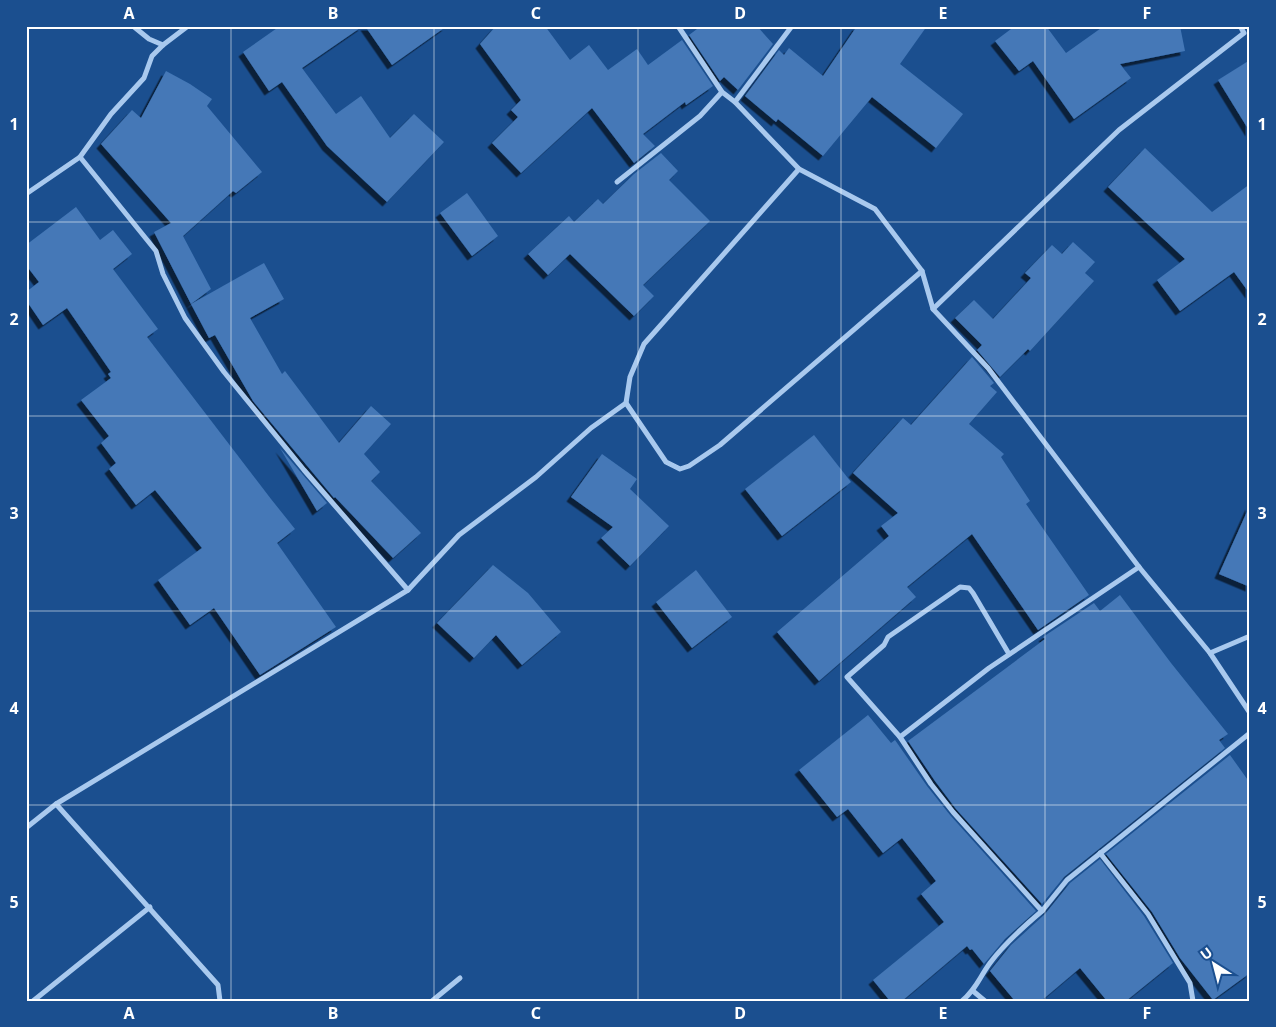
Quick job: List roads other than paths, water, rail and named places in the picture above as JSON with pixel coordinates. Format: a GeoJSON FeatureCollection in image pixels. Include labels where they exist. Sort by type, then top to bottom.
{"type":"FeatureCollection","features":[{"type":"Feature","properties":{"kind":"street"},"geometry":{"type":"LineString","coordinates":[[133,26],[149,39],[163,45]]}},
{"type":"Feature","properties":{"kind":"street"},"geometry":{"type":"LineString","coordinates":[[26,194],[80,157],[111,114],[144,78],[152,56],[188,26]]}},
{"type":"Feature","properties":{"kind":"street"},"geometry":{"type":"LineString","coordinates":[[678,26],[722,92],[735,102],[799,169],[874,209],[922,271],[933,309],[988,368],[1139,567],[1210,653],[1250,713]]}},
{"type":"Feature","properties":{"kind":"street"},"geometry":{"type":"LineString","coordinates":[[735,102],[792,26]]}},
{"type":"Feature","properties":{"kind":"street"},"geometry":{"type":"LineString","coordinates":[[1240,26],[1244,33]]}},
{"type":"Feature","properties":{"kind":"street"},"geometry":{"type":"LineString","coordinates":[[933,309],[1119,130],[1250,29]]}},
{"type":"Feature","properties":{"kind":"street"},"geometry":{"type":"LineString","coordinates":[[618,182],[700,116],[722,92]]}},
{"type":"Feature","properties":{"kind":"street"},"geometry":{"type":"LineString","coordinates":[[80,157],[156,251],[163,274],[185,318],[224,372],[304,470],[408,590]]}},
{"type":"Feature","properties":{"kind":"street"},"geometry":{"type":"LineString","coordinates":[[799,169],[644,344],[630,377],[626,403],[666,462],[680,469],[689,466],[720,445],[922,271]]}},
{"type":"Feature","properties":{"kind":"street"},"geometry":{"type":"LineString","coordinates":[[26,828],[56,804],[408,590],[459,536],[536,477],[591,428],[626,403]]}},
{"type":"Feature","properties":{"kind":"street"},"geometry":{"type":"LineString","coordinates":[[900,737],[1009,654],[1139,567]]}},
{"type":"Feature","properties":{"kind":"street"},"geometry":{"type":"LineString","coordinates":[[1009,654],[969,588],[960,587],[888,638],[884,645],[847,676],[900,737],[931,784],[954,812],[1042,911]]}},
{"type":"Feature","properties":{"kind":"street"},"geometry":{"type":"LineString","coordinates":[[1210,653],[1250,636]]}},
{"type":"Feature","properties":{"kind":"street"},"geometry":{"type":"LineString","coordinates":[[962,1001],[973,991],[989,965],[1008,941],[1042,911],[1067,880],[1250,733]]}},
{"type":"Feature","properties":{"kind":"street"},"geometry":{"type":"LineString","coordinates":[[56,804],[218,985],[220,1001]]}},
{"type":"Feature","properties":{"kind":"street"},"geometry":{"type":"LineString","coordinates":[[1100,853],[1148,914],[1190,983],[1193,1001]]}},
{"type":"Feature","properties":{"kind":"street"},"geometry":{"type":"LineString","coordinates":[[33,1001],[150,907]]}},
{"type":"Feature","properties":{"kind":"street"},"geometry":{"type":"LineString","coordinates":[[432,1001],[460,978]]}},
{"type":"Feature","properties":{"kind":"street"},"geometry":{"type":"LineString","coordinates":[[973,991],[985,1001]]}}]}
